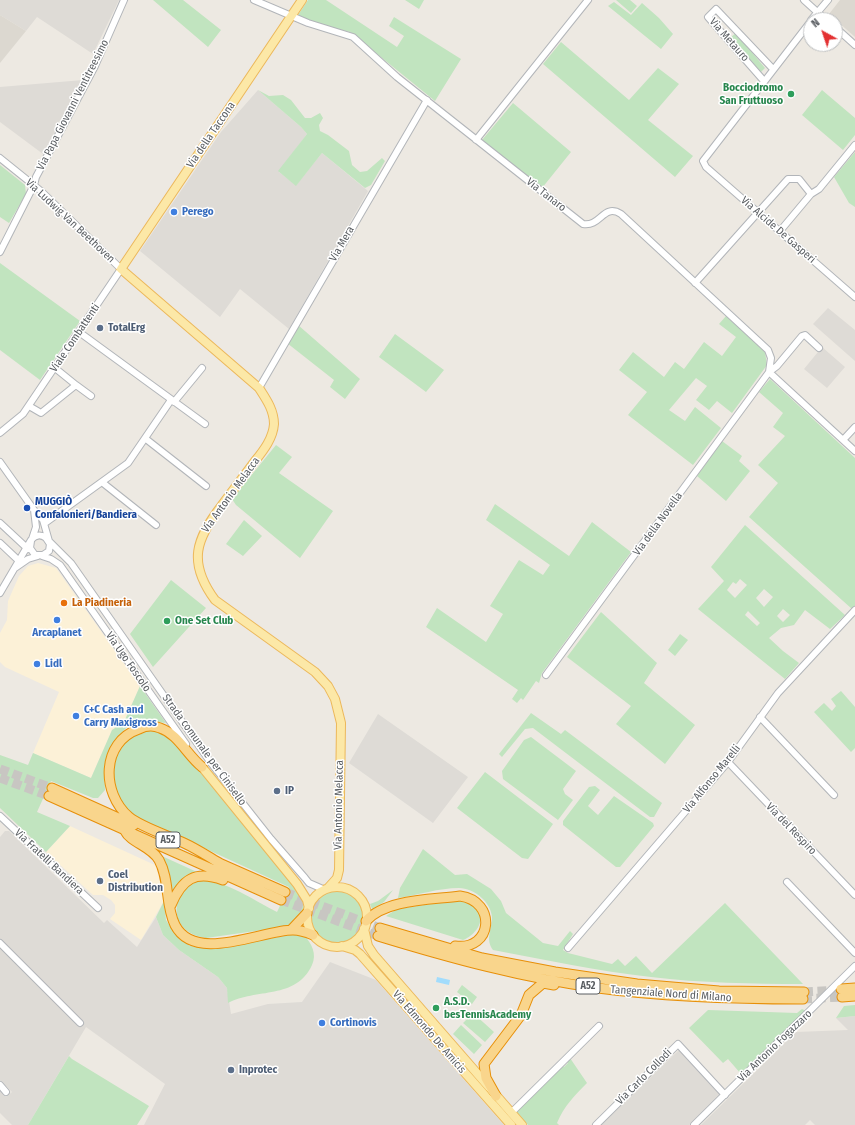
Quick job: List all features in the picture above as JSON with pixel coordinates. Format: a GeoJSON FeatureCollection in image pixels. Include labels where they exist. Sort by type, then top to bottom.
{"type":"FeatureCollection","features":[{"type":"Feature","properties":{"kind":"highway"},"geometry":{"type":"LineString","coordinates":[[202,767],[192,759],[174,736],[158,727],[150,726],[134,730],[120,741],[111,756],[108,779],[110,787],[119,805],[129,817],[186,844],[222,864]]}},
{"type":"Feature","properties":{"kind":"highway","name":"A52"},"geometry":{"type":"LineString","coordinates":[[51,792],[222,864],[283,896],[249,886],[126,830],[51,792]]}},
{"type":"Feature","properties":{"kind":"highway"},"geometry":{"type":"LineString","coordinates":[[126,830],[128,836],[143,844],[158,858],[165,872],[170,906],[175,926],[181,933],[200,942],[224,943],[291,930],[304,931],[313,935]]}},
{"type":"Feature","properties":{"kind":"highway"},"geometry":{"type":"LineString","coordinates":[[170,906],[181,885],[196,877],[212,877],[242,888],[249,886]]}},
{"type":"Feature","properties":{"kind":"highway"},"geometry":{"type":"LineString","coordinates":[[365,925],[376,912],[384,908],[460,896],[476,901],[484,913],[486,921],[482,936],[470,946],[464,947],[429,940],[422,941]]}},
{"type":"Feature","properties":{"kind":"highway"},"geometry":{"type":"LineString","coordinates":[[291,930],[308,910]]}},
{"type":"Feature","properties":{"kind":"highway","name":"Tangenziale Nord di Milano"},"geometry":{"type":"LineString","coordinates":[[379,932],[422,941],[482,958],[555,972],[637,984],[804,996],[750,999],[670,995],[598,988],[482,965],[379,932]]}},
{"type":"Feature","properties":{"kind":"highway"},"geometry":{"type":"LineString","coordinates":[[496,1096],[486,1078],[484,1064],[521,1015],[529,995],[544,983],[592,991],[598,988]]}},
{"type":"Feature","properties":{"kind":"highway"},"geometry":{"type":"LineString","coordinates":[[855,988],[842,993],[855,996]]}},
{"type":"Feature","properties":{"kind":"main road","name":"Via della Taccona"},"geometry":{"type":"LineString","coordinates":[[121,269],[302,0]]}},
{"type":"Feature","properties":{"kind":"main road","name":"Via Antonio Melacca"},"geometry":{"type":"LineString","coordinates":[[121,269],[259,388],[270,406],[273,418],[273,428],[270,438],[264,450],[209,522],[200,539],[198,550],[198,568],[206,588],[215,600],[315,672],[328,686],[335,699],[340,713],[341,733],[338,839],[339,870],[343,881],[351,891]]}},
{"type":"Feature","properties":{"kind":"main road","name":"Via Ugo Foscolo"},"geometry":{"type":"LineString","coordinates":[[202,767],[297,884],[307,900],[308,910]]}},
{"type":"Feature","properties":{"kind":"main road"},"geometry":{"type":"LineString","coordinates":[[327,889],[340,887],[351,891],[359,897],[365,906],[365,925],[357,939],[342,946],[327,945],[313,935],[308,925],[308,910],[315,897],[327,889],[337,878],[339,870]]}},
{"type":"Feature","properties":{"kind":"main road","name":"Via Edmondo De Amicis"},"geometry":{"type":"LineString","coordinates":[[365,925],[368,946],[374,955],[522,1125]]}},
{"type":"Feature","properties":{"kind":"main road","name":"Via Edmondo De Amicis"},"geometry":{"type":"LineString","coordinates":[[342,946],[356,950],[360,954],[511,1125]]}},
{"type":"Feature","properties":{"kind":"street","name":"Via Papa Giovanni Ventitreesimo"},"geometry":{"type":"LineString","coordinates":[[0,252],[34,185],[36,177],[95,66],[124,0]]}},
{"type":"Feature","properties":{"kind":"street","name":"Via Tanaro"},"geometry":{"type":"LineString","coordinates":[[254,0],[329,31],[353,37],[397,76],[583,224],[594,224],[607,211],[612,210],[621,214],[768,350],[771,358],[770,372]]}},
{"type":"Feature","properties":{"kind":"street"},"geometry":{"type":"LineString","coordinates":[[476,140],[588,0]]}},
{"type":"Feature","properties":{"kind":"street"},"geometry":{"type":"LineString","coordinates":[[804,0],[817,12],[828,0]]}},
{"type":"Feature","properties":{"kind":"street","name":"Via Metauro"},"geometry":{"type":"LineString","coordinates":[[764,81],[708,17],[716,9],[773,70]]}},
{"type":"Feature","properties":{"kind":"street"},"geometry":{"type":"LineString","coordinates":[[764,81],[803,31]]}},
{"type":"Feature","properties":{"kind":"street"},"geometry":{"type":"LineString","coordinates":[[843,35],[855,45]]}},
{"type":"Feature","properties":{"kind":"street","name":"Via Alcide De Gasperi"},"geometry":{"type":"LineString","coordinates":[[764,81],[704,161],[706,167],[855,297]]}},
{"type":"Feature","properties":{"kind":"street","name":"Via Mera"},"geometry":{"type":"LineString","coordinates":[[259,388],[427,100]]}},
{"type":"Feature","properties":{"kind":"street"},"geometry":{"type":"LineString","coordinates":[[780,231],[811,194],[819,189],[855,145]]}},
{"type":"Feature","properties":{"kind":"street","name":"Via Ludwig Van Beethoven"},"geometry":{"type":"LineString","coordinates":[[0,158],[34,185],[121,269]]}},
{"type":"Feature","properties":{"kind":"street"},"geometry":{"type":"LineString","coordinates":[[695,283],[788,179],[799,179],[811,194]]}},
{"type":"Feature","properties":{"kind":"street","name":"Viale Combattenti"},"geometry":{"type":"LineString","coordinates":[[0,433],[19,418],[29,406],[121,269]]}},
{"type":"Feature","properties":{"kind":"street"},"geometry":{"type":"LineString","coordinates":[[79,332],[205,424]]}},
{"type":"Feature","properties":{"kind":"street"},"geometry":{"type":"LineString","coordinates":[[819,348],[805,335],[802,336],[777,366],[770,372],[855,451]]}},
{"type":"Feature","properties":{"kind":"street"},"geometry":{"type":"LineString","coordinates":[[55,368],[90,396]]}},
{"type":"Feature","properties":{"kind":"street"},"geometry":{"type":"LineString","coordinates":[[45,523],[103,483],[128,463],[173,401],[202,368]]}},
{"type":"Feature","properties":{"kind":"street","name":"Via della Novella"},"geometry":{"type":"LineString","coordinates":[[546,675],[770,372]]}},
{"type":"Feature","properties":{"kind":"street"},"geometry":{"type":"LineString","coordinates":[[29,406],[41,413],[76,385]]}},
{"type":"Feature","properties":{"kind":"street"},"geometry":{"type":"LineString","coordinates":[[843,440],[855,426]]}},
{"type":"Feature","properties":{"kind":"street"},"geometry":{"type":"LineString","coordinates":[[146,439],[206,486]]}},
{"type":"Feature","properties":{"kind":"street"},"geometry":{"type":"LineString","coordinates":[[0,462],[45,523],[50,542],[49,550],[28,559],[14,569]]}},
{"type":"Feature","properties":{"kind":"street"},"geometry":{"type":"LineString","coordinates":[[103,483],[156,525]]}},
{"type":"Feature","properties":{"kind":"street"},"geometry":{"type":"LineString","coordinates":[[0,594],[18,560],[31,540],[36,527],[34,510]]}},
{"type":"Feature","properties":{"kind":"street","name":"Via Ugo Foscolo"},"geometry":{"type":"LineString","coordinates":[[0,523],[26,548],[37,555],[51,559],[60,565],[202,767]]}},
{"type":"Feature","properties":{"kind":"street"},"geometry":{"type":"LineString","coordinates":[[37,555],[30,548],[31,540],[35,536],[41,535],[50,542]]}},
{"type":"Feature","properties":{"kind":"street","name":"Strada comunale per Cinisello"},"geometry":{"type":"LineString","coordinates":[[50,542],[66,558],[81,578],[230,788],[305,878],[310,883],[327,889]]}},
{"type":"Feature","properties":{"kind":"street"},"geometry":{"type":"LineString","coordinates":[[0,543],[18,560]]}},
{"type":"Feature","properties":{"kind":"street","name":"Via Alfonso Marelli"},"geometry":{"type":"LineString","coordinates":[[568,948],[728,762],[778,693],[855,610]]}},
{"type":"Feature","properties":{"kind":"street"},"geometry":{"type":"LineString","coordinates":[[760,717],[834,795]]}},
{"type":"Feature","properties":{"kind":"street","name":"Via del Respiro"},"geometry":{"type":"LineString","coordinates":[[728,762],[855,895]]}},
{"type":"Feature","properties":{"kind":"street","name":"Via Fratelli Bandiera"},"geometry":{"type":"LineString","coordinates":[[0,816],[98,908]]}},
{"type":"Feature","properties":{"kind":"street"},"geometry":{"type":"LineString","coordinates":[[787,882],[855,953]]}},
{"type":"Feature","properties":{"kind":"street"},"geometry":{"type":"LineString","coordinates":[[0,943],[80,1023]]}},
{"type":"Feature","properties":{"kind":"street","name":"Via Antonio Fogazzaro"},"geometry":{"type":"LineString","coordinates":[[694,1125],[855,966]]}},
{"type":"Feature","properties":{"kind":"street"},"geometry":{"type":"LineString","coordinates":[[511,1113],[600,1026]]}},
{"type":"Feature","properties":{"kind":"street","name":"Via Carlo Collodi"},"geometry":{"type":"LineString","coordinates":[[596,1125],[678,1044],[725,1095]]}},
{"type":"Feature","properties":{"kind":"street"},"geometry":{"type":"LineString","coordinates":[[0,1085],[6,1092]]}},
{"type":"Feature","properties":{"kind":"shaded area"},"geometry":{"type":"Polygon","coordinates":[[[0,0],[119,0],[93,54],[37,17],[26,31],[0,15],[0,0]]]}},
{"type":"Feature","properties":{"kind":"shaded area"},"geometry":{"type":"Polygon","coordinates":[[[840,0],[855,0],[855,37],[843,26],[843,12],[831,12],[840,0]]]}},
{"type":"Feature","properties":{"kind":"shaded area"},"geometry":{"type":"Polygon","coordinates":[[[0,15],[26,31],[0,63],[0,15]]]}},
{"type":"Feature","properties":{"kind":"shaded area"},"geometry":{"type":"Polygon","coordinates":[[[83,80],[43,154],[0,122],[0,87],[83,80]]]}},
{"type":"Feature","properties":{"kind":"shaded area"},"geometry":{"type":"Polygon","coordinates":[[[258,90],[307,134],[279,172],[296,185],[322,153],[368,191],[289,329],[240,289],[220,317],[140,251],[221,132],[258,90]]]}},
{"type":"Feature","properties":{"kind":"shaded area"},"geometry":{"type":"Polygon","coordinates":[[[828,308],[855,330],[855,361],[813,324],[828,308]]]}},
{"type":"Feature","properties":{"kind":"shaded area"},"geometry":{"type":"Polygon","coordinates":[[[822,347],[845,367],[827,388],[804,369],[822,347]]]}},
{"type":"Feature","properties":{"kind":"shaded area"},"geometry":{"type":"Polygon","coordinates":[[[38,563],[56,568],[140,686],[124,722],[112,730],[91,778],[33,753],[59,692],[5,667],[0,662],[0,633],[7,620],[8,601],[19,576],[28,566],[38,563]]]}},
{"type":"Feature","properties":{"kind":"shaded area"},"geometry":{"type":"Polygon","coordinates":[[[378,714],[468,777],[433,823],[349,763],[378,714]]]}},
{"type":"Feature","properties":{"kind":"shaded area"},"geometry":{"type":"Polygon","coordinates":[[[70,826],[157,866],[164,901],[141,940],[110,919],[115,913],[115,905],[111,900],[103,895],[93,895],[46,852],[70,826]]]}},
{"type":"Feature","properties":{"kind":"shaded area"},"geometry":{"type":"Polygon","coordinates":[[[5,831],[9,831],[104,923],[107,920],[137,947],[156,917],[163,935],[179,950],[218,977],[227,988],[231,1014],[268,1004],[302,1002],[330,962],[376,980],[504,1125],[144,1125],[165,1084],[86,1027],[28,1125],[12,1125],[0,1113],[0,1091],[6,1097],[12,1092],[0,1080],[0,837],[5,831]]]}},
{"type":"Feature","properties":{"kind":"shaded area"},"geometry":{"type":"Polygon","coordinates":[[[855,1016],[855,1125],[815,1125],[810,1120],[805,1125],[701,1125],[796,1032],[848,1030],[836,1018],[855,1016]]]}},
{"type":"Feature","properties":{"kind":"shaded area"},"geometry":{"type":"Polygon","coordinates":[[[679,1050],[721,1094],[689,1125],[601,1125],[679,1050]]]}},
{"type":"Feature","properties":{"kind":"green space"},"geometry":{"type":"Polygon","coordinates":[[[153,0],[183,0],[221,30],[208,47],[153,0]]]}},
{"type":"Feature","properties":{"kind":"green space"},"geometry":{"type":"Polygon","coordinates":[[[308,0],[326,0],[397,47],[404,36],[389,26],[394,17],[461,59],[435,101],[350,32],[322,26],[298,15],[308,0]]]}},
{"type":"Feature","properties":{"kind":"green space"},"geometry":{"type":"Polygon","coordinates":[[[405,0],[424,0],[419,9],[405,0]]]}},
{"type":"Feature","properties":{"kind":"green space"},"geometry":{"type":"Polygon","coordinates":[[[616,0],[630,0],[637,6],[631,13],[616,0]]]}},
{"type":"Feature","properties":{"kind":"green space"},"geometry":{"type":"Polygon","coordinates":[[[614,2],[631,15],[642,3],[659,18],[673,34],[661,49],[608,6],[614,2]]]}},
{"type":"Feature","properties":{"kind":"green space"},"geometry":{"type":"Polygon","coordinates":[[[736,33],[765,68],[761,72],[731,37],[736,33]]]}},
{"type":"Feature","properties":{"kind":"green space"},"geometry":{"type":"Polygon","coordinates":[[[561,42],[629,100],[658,68],[679,84],[648,120],[693,156],[675,177],[543,64],[561,42]]]}},
{"type":"Feature","properties":{"kind":"green space"},"geometry":{"type":"Polygon","coordinates":[[[258,90],[269,96],[283,95],[291,100],[305,118],[311,118],[320,113],[323,118],[319,125],[320,131],[328,135],[349,151],[352,165],[360,172],[367,171],[382,158],[385,161],[371,185],[365,188],[322,153],[296,186],[278,171],[307,134],[258,90]]]}},
{"type":"Feature","properties":{"kind":"green space"},"geometry":{"type":"Polygon","coordinates":[[[822,90],[855,118],[855,135],[843,150],[802,115],[822,90]]]}},
{"type":"Feature","properties":{"kind":"green space"},"geometry":{"type":"Polygon","coordinates":[[[513,103],[571,152],[542,188],[482,140],[513,103]]]}},
{"type":"Feature","properties":{"kind":"green space"},"geometry":{"type":"Polygon","coordinates":[[[855,152],[855,207],[849,203],[834,177],[855,152]]]}},
{"type":"Feature","properties":{"kind":"green space"},"geometry":{"type":"Polygon","coordinates":[[[0,165],[25,185],[26,194],[9,223],[0,217],[0,165]]]}},
{"type":"Feature","properties":{"kind":"green space"},"geometry":{"type":"Polygon","coordinates":[[[0,263],[80,321],[40,380],[0,350],[0,263]]]}},
{"type":"Feature","properties":{"kind":"green space"},"geometry":{"type":"Polygon","coordinates":[[[726,316],[765,352],[767,365],[732,413],[717,401],[709,410],[696,400],[707,386],[696,378],[669,410],[685,421],[695,407],[721,428],[693,465],[628,415],[647,392],[619,370],[633,352],[664,377],[675,362],[684,369],[704,342],[722,356],[736,337],[719,324],[726,316]]]}},
{"type":"Feature","properties":{"kind":"green space"},"geometry":{"type":"Polygon","coordinates":[[[298,325],[360,379],[345,399],[330,387],[334,380],[287,343],[298,325]]]}},
{"type":"Feature","properties":{"kind":"green space"},"geometry":{"type":"Polygon","coordinates":[[[395,334],[444,370],[426,392],[379,357],[395,334]]]}},
{"type":"Feature","properties":{"kind":"green space"},"geometry":{"type":"Polygon","coordinates":[[[770,379],[855,458],[855,606],[852,609],[749,517],[778,483],[758,465],[785,436],[773,427],[783,413],[759,392],[770,379]]]}},
{"type":"Feature","properties":{"kind":"green space"},"geometry":{"type":"Polygon","coordinates":[[[722,441],[742,456],[739,461],[750,471],[726,501],[697,476],[722,441]]]}},
{"type":"Feature","properties":{"kind":"green space"},"geometry":{"type":"Polygon","coordinates":[[[276,445],[292,457],[279,473],[333,511],[300,558],[236,505],[232,499],[276,445]]]}},
{"type":"Feature","properties":{"kind":"green space"},"geometry":{"type":"Polygon","coordinates":[[[495,504],[569,556],[592,522],[631,552],[542,673],[539,683],[536,681],[523,700],[521,698],[517,703],[512,699],[518,690],[426,627],[437,608],[486,642],[503,614],[490,606],[519,560],[543,575],[550,565],[486,520],[495,504]]]}},
{"type":"Feature","properties":{"kind":"green space"},"geometry":{"type":"Polygon","coordinates":[[[244,520],[262,536],[243,556],[226,544],[244,520]]]}},
{"type":"Feature","properties":{"kind":"green space"},"geometry":{"type":"Polygon","coordinates":[[[745,525],[845,615],[830,629],[805,610],[794,625],[781,628],[769,638],[799,663],[785,679],[698,609],[724,581],[711,567],[745,525]],[[740,579],[736,584],[733,582],[727,590],[735,598],[747,585],[740,579]],[[764,589],[756,598],[764,607],[773,597],[764,589]],[[783,609],[777,616],[783,622],[790,615],[783,609]],[[748,611],[745,615],[757,626],[760,623],[748,611]]]}},
{"type":"Feature","properties":{"kind":"green space","name":"One Set Club"},"geometry":{"type":"Polygon","coordinates":[[[171,580],[206,608],[153,667],[130,634],[171,580]]]}},
{"type":"Feature","properties":{"kind":"green space"},"geometry":{"type":"Polygon","coordinates":[[[601,612],[657,663],[644,683],[695,725],[665,764],[616,724],[631,706],[567,657],[601,612]]]}},
{"type":"Feature","properties":{"kind":"green space"},"geometry":{"type":"Polygon","coordinates":[[[680,634],[688,640],[675,656],[668,650],[680,634]]]}},
{"type":"Feature","properties":{"kind":"green space"},"geometry":{"type":"Polygon","coordinates":[[[140,686],[166,723],[141,720],[126,728],[116,739],[110,748],[104,769],[105,790],[98,798],[93,798],[51,781],[37,812],[70,826],[46,852],[0,808],[0,755],[28,765],[33,753],[91,778],[112,730],[124,722],[140,686]]]}},
{"type":"Feature","properties":{"kind":"green space"},"geometry":{"type":"Polygon","coordinates":[[[841,691],[855,707],[855,748],[851,752],[814,712],[824,703],[832,711],[836,706],[831,699],[841,691]]]}},
{"type":"Feature","properties":{"kind":"green space"},"geometry":{"type":"Polygon","coordinates":[[[531,713],[561,734],[565,730],[662,803],[654,817],[650,817],[533,728],[525,729],[502,757],[499,754],[531,713]]]}},
{"type":"Feature","properties":{"kind":"green space"},"geometry":{"type":"Polygon","coordinates":[[[149,730],[160,731],[178,745],[248,827],[287,877],[299,895],[304,906],[301,915],[291,926],[206,938],[191,933],[181,925],[177,915],[177,904],[182,894],[189,886],[199,881],[211,881],[227,886],[277,912],[289,887],[132,815],[121,804],[115,793],[112,782],[112,770],[115,759],[120,749],[127,741],[137,734],[149,730]]]}},
{"type":"Feature","properties":{"kind":"green space"},"geometry":{"type":"Polygon","coordinates":[[[531,737],[576,771],[563,789],[565,794],[573,800],[558,820],[503,779],[502,771],[524,740],[531,737]]]}},
{"type":"Feature","properties":{"kind":"green space"},"geometry":{"type":"Polygon","coordinates":[[[485,772],[553,824],[528,859],[522,858],[457,808],[485,772]]]}},
{"type":"Feature","properties":{"kind":"green space"},"geometry":{"type":"Polygon","coordinates":[[[595,786],[600,790],[588,806],[598,815],[614,796],[653,823],[654,826],[620,867],[616,867],[563,825],[563,821],[589,787],[595,786]]]}},
{"type":"Feature","properties":{"kind":"green space"},"geometry":{"type":"Polygon","coordinates":[[[423,849],[455,875],[467,874],[491,889],[501,901],[506,913],[543,943],[558,946],[570,931],[573,934],[563,950],[568,953],[612,964],[618,959],[625,966],[636,956],[652,973],[725,903],[803,984],[727,983],[631,975],[493,950],[489,942],[492,921],[491,911],[485,901],[476,893],[465,889],[451,888],[398,898],[400,888],[423,849]]]}},
{"type":"Feature","properties":{"kind":"green space"},"geometry":{"type":"Polygon","coordinates":[[[164,857],[197,872],[197,874],[173,892],[171,890],[169,874],[162,859],[164,857]]]}},
{"type":"Feature","properties":{"kind":"green space"},"geometry":{"type":"Polygon","coordinates":[[[337,890],[347,892],[356,898],[362,907],[364,917],[362,927],[356,936],[347,942],[337,944],[327,942],[318,936],[312,927],[310,917],[312,907],[318,898],[327,892],[337,890]]]}},
{"type":"Feature","properties":{"kind":"green space"},"geometry":{"type":"Polygon","coordinates":[[[393,890],[384,902],[372,909],[370,904],[378,901],[393,890]]]}},
{"type":"Feature","properties":{"kind":"green space"},"geometry":{"type":"Polygon","coordinates":[[[465,899],[478,909],[481,919],[475,932],[463,940],[386,916],[397,909],[465,899]]]}},
{"type":"Feature","properties":{"kind":"green space"},"geometry":{"type":"Polygon","coordinates":[[[164,901],[166,920],[174,932],[190,946],[215,948],[296,934],[304,935],[313,949],[314,957],[312,965],[305,976],[296,984],[274,992],[239,998],[228,1003],[227,988],[218,977],[179,950],[163,935],[156,917],[164,901]]]}},
{"type":"Feature","properties":{"kind":"green space"},"geometry":{"type":"Polygon","coordinates":[[[462,985],[477,997],[472,1004],[457,992],[462,985]]]}},
{"type":"Feature","properties":{"kind":"green space"},"geometry":{"type":"Polygon","coordinates":[[[855,1005],[855,1016],[836,1018],[844,1006],[855,1005]]]}},
{"type":"Feature","properties":{"kind":"green space"},"geometry":{"type":"Polygon","coordinates":[[[802,1009],[806,1011],[741,1074],[728,1059],[723,1063],[689,1028],[708,1010],[797,1013],[802,1009]]]}},
{"type":"Feature","properties":{"kind":"green space"},"geometry":{"type":"Polygon","coordinates":[[[473,1013],[494,1032],[485,1042],[463,1023],[473,1013]]]}},
{"type":"Feature","properties":{"kind":"green space"},"geometry":{"type":"Polygon","coordinates":[[[461,1025],[482,1045],[474,1054],[453,1034],[461,1025]]]}},
{"type":"Feature","properties":{"kind":"green space"},"geometry":{"type":"Polygon","coordinates":[[[69,1056],[149,1106],[137,1125],[28,1125],[69,1056]]]}},
{"type":"Feature","properties":{"kind":"green space"},"geometry":{"type":"Polygon","coordinates":[[[570,1058],[587,1083],[566,1106],[557,1123],[559,1125],[528,1125],[517,1113],[517,1110],[562,1065],[564,1067],[568,1063],[566,1061],[570,1058]]]}},
{"type":"Feature","properties":{"kind":"water"},"geometry":{"type":"Polygon","coordinates":[[[437,977],[450,980],[449,985],[436,982],[437,977]]]}},
{"type":"Feature","properties":{"kind":"tunnel"},"geometry":{"type":"LineString","coordinates":[[0,769],[52,788]]}},
{"type":"Feature","properties":{"kind":"tunnel"},"geometry":{"type":"LineString","coordinates":[[0,778],[49,796]]}},
{"type":"Feature","properties":{"kind":"tunnel"},"geometry":{"type":"LineString","coordinates":[[285,892],[380,928]]}},
{"type":"Feature","properties":{"kind":"tunnel"},"geometry":{"type":"LineString","coordinates":[[281,900],[378,936]]}},
{"type":"Feature","properties":{"kind":"tunnel"},"geometry":{"type":"LineString","coordinates":[[804,992],[838,990]]}},
{"type":"Feature","properties":{"kind":"tunnel"},"geometry":{"type":"LineString","coordinates":[[803,999],[842,997]]}},
{"type":"Feature","properties":{"kind":"place","name":"Bocciodromo San Fruttuoso"},"geometry":{"type":"Point","coordinates":[791,94]}},
{"type":"Feature","properties":{"kind":"place","name":"Perego"},"geometry":{"type":"Point","coordinates":[174,212]}},
{"type":"Feature","properties":{"kind":"place","name":"TotalErg"},"geometry":{"type":"Point","coordinates":[100,328]}},
{"type":"Feature","properties":{"kind":"place","name":"MUGGIÒ Confalonieri/Bandiera"},"geometry":{"type":"Point","coordinates":[27,508]}},
{"type":"Feature","properties":{"kind":"place","name":"La Piadineria"},"geometry":{"type":"Point","coordinates":[64,603]}},
{"type":"Feature","properties":{"kind":"place","name":"Arcaplanet"},"geometry":{"type":"Point","coordinates":[57,620]}},
{"type":"Feature","properties":{"kind":"place","name":"One Set Club"},"geometry":{"type":"Point","coordinates":[167,621]}},
{"type":"Feature","properties":{"kind":"place","name":"Lidl"},"geometry":{"type":"Point","coordinates":[37,664]}},
{"type":"Feature","properties":{"kind":"place","name":"C+C Cash and Carry Maxigross"},"geometry":{"type":"Point","coordinates":[76,716]}},
{"type":"Feature","properties":{"kind":"place","name":"IP"},"geometry":{"type":"Point","coordinates":[277,791]}},
{"type":"Feature","properties":{"kind":"place","name":"Coel Distribution"},"geometry":{"type":"Point","coordinates":[100,881]}},
{"type":"Feature","properties":{"kind":"place","name":"A.S.D. besTennisAcademy"},"geometry":{"type":"Point","coordinates":[436,1008]}},
{"type":"Feature","properties":{"kind":"place","name":"Cortinovis"},"geometry":{"type":"Point","coordinates":[322,1023]}},
{"type":"Feature","properties":{"kind":"place","name":"Inprotec"},"geometry":{"type":"Point","coordinates":[231,1070]}}]}
